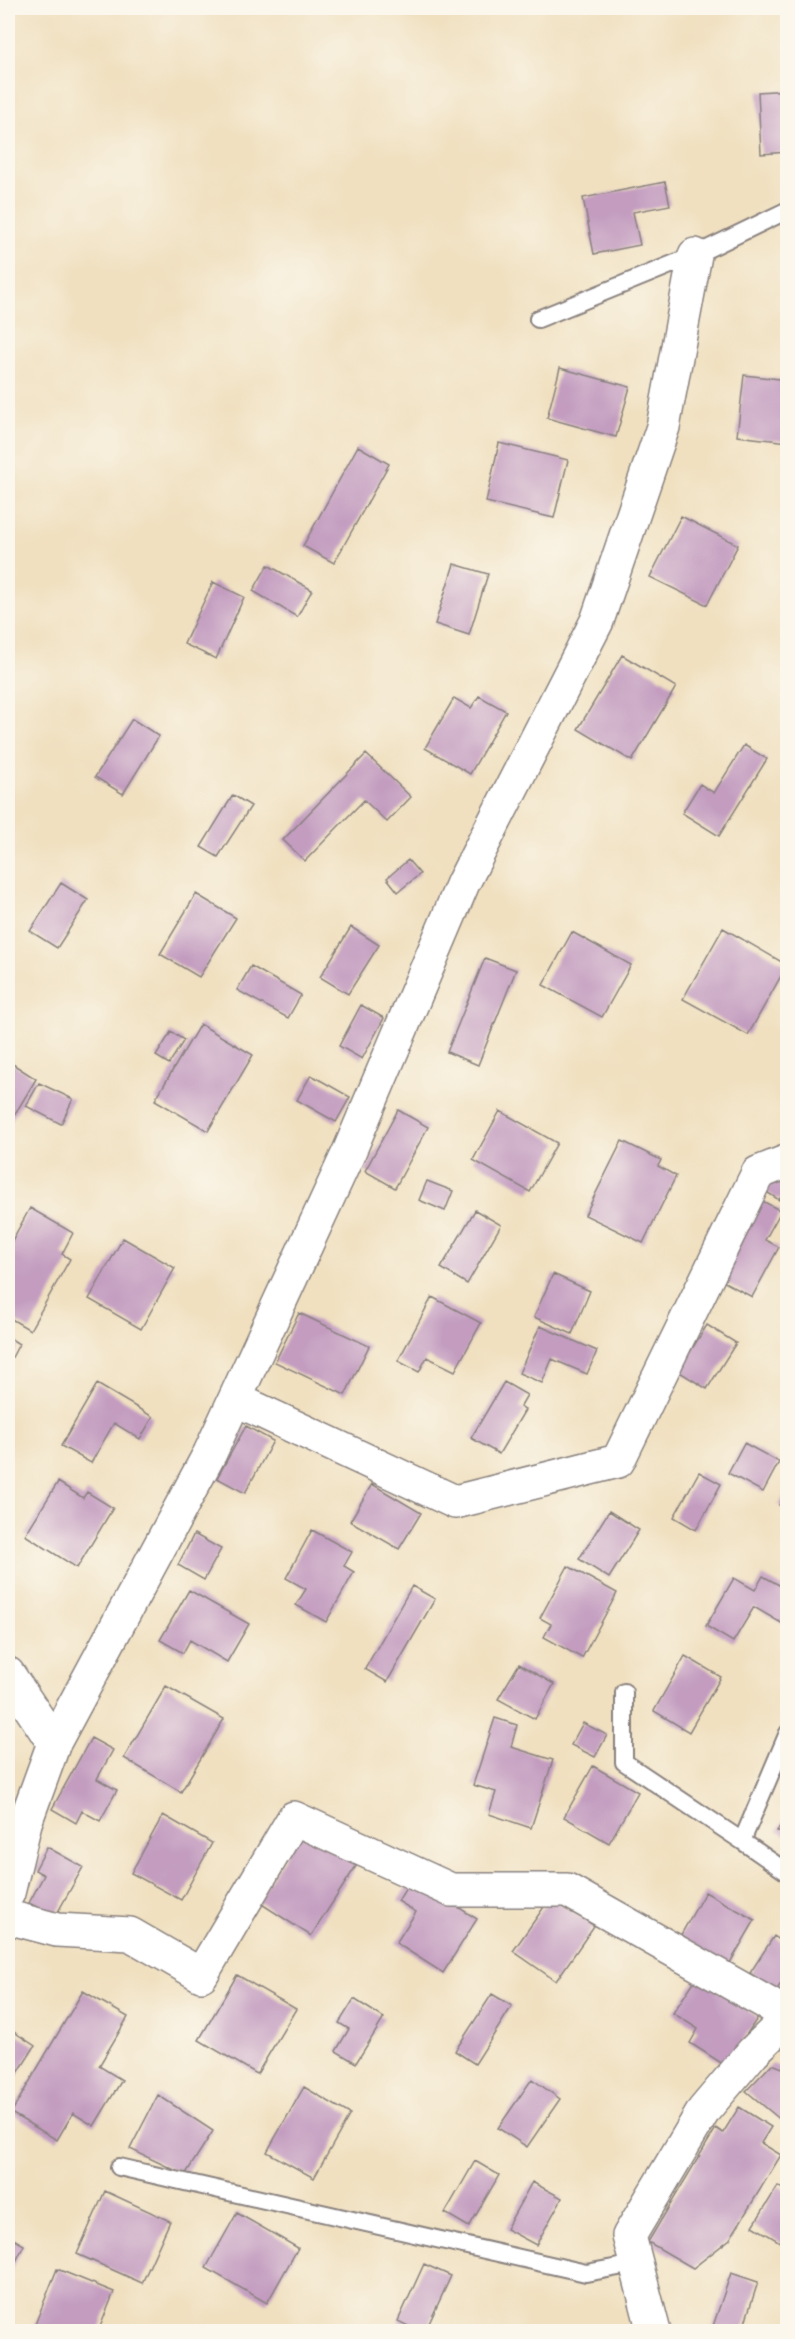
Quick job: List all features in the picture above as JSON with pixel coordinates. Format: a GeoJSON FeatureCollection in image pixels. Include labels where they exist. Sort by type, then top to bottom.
{"type":"FeatureCollection","features":[{"type":"Feature","properties":{"kind":"street"},"geometry":{"type":"LineString","coordinates":[[8,1893],[25,1823],[54,1743],[210,1453],[349,1152],[463,883],[597,621],[663,427],[695,255]]}},
{"type":"Feature","properties":{"kind":"street"},"geometry":{"type":"LineString","coordinates":[[235,1399],[455,1502],[618,1461],[758,1173],[788,1161]]}},
{"type":"Feature","properties":{"kind":"street"},"geometry":{"type":"LineString","coordinates":[[8,1674],[54,1743]]}},
{"type":"Feature","properties":{"kind":"street"},"geometry":{"type":"LineString","coordinates":[[8,1917],[57,1930],[130,1934],[201,1974],[294,1818],[451,1890],[567,1890],[788,2017],[753,2052],[704,2110],[629,2236],[654,2331]]}},
{"type":"Feature","properties":{"kind":"lane"},"geometry":{"type":"LineString","coordinates":[[538,320],[695,255],[788,210]]}},
{"type":"Feature","properties":{"kind":"lane"},"geometry":{"type":"LineString","coordinates":[[624,1692],[624,1762],[788,1873]]}},
{"type":"Feature","properties":{"kind":"lane"},"geometry":{"type":"LineString","coordinates":[[742,1841],[788,1733]]}},
{"type":"Feature","properties":{"kind":"lane"},"geometry":{"type":"LineString","coordinates":[[118,2167],[586,2273],[635,2264]]}},
{"type":"Feature","properties":{"kind":"building"},"geometry":{"type":"Polygon","coordinates":[[[788,90],[788,152],[761,154],[758,92],[788,90]]]}},
{"type":"Feature","properties":{"kind":"building"},"geometry":{"type":"Polygon","coordinates":[[[665,182],[670,205],[633,212],[640,245],[594,254],[583,198],[665,182]]]}},
{"type":"Feature","properties":{"kind":"building"},"geometry":{"type":"Polygon","coordinates":[[[560,368],[630,387],[616,437],[547,418],[560,368]]]}},
{"type":"Feature","properties":{"kind":"building"},"geometry":{"type":"Polygon","coordinates":[[[744,375],[788,380],[788,442],[737,436],[744,375]]]}},
{"type":"Feature","properties":{"kind":"building"},"geometry":{"type":"Polygon","coordinates":[[[499,443],[568,460],[554,518],[486,502],[499,443]]]}},
{"type":"Feature","properties":{"kind":"building"},"geometry":{"type":"Polygon","coordinates":[[[358,446],[389,464],[334,563],[303,546],[358,446]]]}},
{"type":"Feature","properties":{"kind":"building"},"geometry":{"type":"Polygon","coordinates":[[[681,516],[738,545],[707,605],[650,577],[681,516]]]}},
{"type":"Feature","properties":{"kind":"building"},"geometry":{"type":"Polygon","coordinates":[[[454,564],[488,574],[469,635],[435,624],[454,564]]]}},
{"type":"Feature","properties":{"kind":"building"},"geometry":{"type":"Polygon","coordinates":[[[268,565],[312,590],[297,617],[253,591],[268,565]]]}},
{"type":"Feature","properties":{"kind":"building"},"geometry":{"type":"Polygon","coordinates":[[[213,582],[244,597],[216,659],[184,644],[213,582]]]}},
{"type":"Feature","properties":{"kind":"building"},"geometry":{"type":"Polygon","coordinates":[[[622,655],[676,687],[632,761],[578,729],[622,655]]]}},
{"type":"Feature","properties":{"kind":"building"},"geometry":{"type":"Polygon","coordinates":[[[479,696],[506,711],[470,774],[425,748],[454,698],[471,708],[479,696]]]}},
{"type":"Feature","properties":{"kind":"building"},"geometry":{"type":"Polygon","coordinates":[[[132,719],[159,736],[123,794],[95,777],[132,719]]]}},
{"type":"Feature","properties":{"kind":"building"},"geometry":{"type":"Polygon","coordinates":[[[744,745],[767,759],[719,836],[682,813],[700,784],[714,793],[744,745]]]}},
{"type":"Feature","properties":{"kind":"building"},"geometry":{"type":"Polygon","coordinates":[[[366,754],[411,797],[387,822],[364,800],[305,861],[283,840],[366,754]]]}},
{"type":"Feature","properties":{"kind":"building"},"geometry":{"type":"Polygon","coordinates":[[[233,795],[251,806],[218,857],[201,847],[233,795]]]}},
{"type":"Feature","properties":{"kind":"building"},"geometry":{"type":"Polygon","coordinates":[[[408,860],[420,874],[398,892],[387,878],[408,860]]]}},
{"type":"Feature","properties":{"kind":"building"},"geometry":{"type":"Polygon","coordinates":[[[61,883],[88,900],[57,948],[30,931],[61,883]]]}},
{"type":"Feature","properties":{"kind":"building"},"geometry":{"type":"Polygon","coordinates":[[[196,894],[236,918],[199,977],[160,954],[196,894]]]}},
{"type":"Feature","properties":{"kind":"building"},"geometry":{"type":"Polygon","coordinates":[[[351,927],[379,945],[348,994],[320,977],[351,927]]]}},
{"type":"Feature","properties":{"kind":"building"},"geometry":{"type":"Polygon","coordinates":[[[723,928],[787,965],[748,1035],[683,999],[723,928]]]}},
{"type":"Feature","properties":{"kind":"building"},"geometry":{"type":"Polygon","coordinates":[[[572,932],[631,965],[602,1017],[543,985],[572,932]]]}},
{"type":"Feature","properties":{"kind":"building"},"geometry":{"type":"Polygon","coordinates":[[[485,958],[516,970],[478,1065],[447,1052],[485,958]]]}},
{"type":"Feature","properties":{"kind":"building"},"geometry":{"type":"Polygon","coordinates":[[[251,966],[301,995],[288,1018],[237,990],[251,966]]]}},
{"type":"Feature","properties":{"kind":"building"},"geometry":{"type":"Polygon","coordinates":[[[361,1005],[384,1018],[362,1059],[339,1046],[361,1005]]]}},
{"type":"Feature","properties":{"kind":"building"},"geometry":{"type":"Polygon","coordinates":[[[200,1024],[253,1055],[208,1131],[155,1100],[200,1024]]]}},
{"type":"Feature","properties":{"kind":"building"},"geometry":{"type":"Polygon","coordinates":[[[171,1032],[184,1040],[169,1064],[156,1056],[171,1032]]]}},
{"type":"Feature","properties":{"kind":"building"},"geometry":{"type":"Polygon","coordinates":[[[8,1061],[36,1079],[8,1126],[8,1061]]]}},
{"type":"Feature","properties":{"kind":"building"},"geometry":{"type":"Polygon","coordinates":[[[311,1075],[350,1097],[336,1122],[297,1100],[311,1075]]]}},
{"type":"Feature","properties":{"kind":"building"},"geometry":{"type":"Polygon","coordinates":[[[39,1083],[73,1099],[61,1124],[26,1106],[39,1083]]]}},
{"type":"Feature","properties":{"kind":"building"},"geometry":{"type":"Polygon","coordinates":[[[398,1110],[428,1127],[395,1188],[365,1171],[398,1110]]]}},
{"type":"Feature","properties":{"kind":"building"},"geometry":{"type":"Polygon","coordinates":[[[500,1111],[557,1143],[530,1192],[473,1160],[500,1111]]]}},
{"type":"Feature","properties":{"kind":"building"},"geometry":{"type":"Polygon","coordinates":[[[622,1141],[661,1160],[658,1166],[676,1176],[643,1243],[585,1215],[622,1141]]]}},
{"type":"Feature","properties":{"kind":"building"},"geometry":{"type":"Polygon","coordinates":[[[774,1177],[788,1186],[779,1200],[765,1191],[774,1177]]]}},
{"type":"Feature","properties":{"kind":"building"},"geometry":{"type":"Polygon","coordinates":[[[427,1181],[453,1191],[445,1211],[419,1200],[427,1181]]]}},
{"type":"Feature","properties":{"kind":"building"},"geometry":{"type":"Polygon","coordinates":[[[759,1199],[781,1211],[765,1240],[779,1247],[752,1297],[717,1278],[759,1199]]]}},
{"type":"Feature","properties":{"kind":"building"},"geometry":{"type":"Polygon","coordinates":[[[30,1208],[73,1233],[62,1254],[70,1259],[30,1330],[8,1317],[8,1248],[30,1208]]]}},
{"type":"Feature","properties":{"kind":"building"},"geometry":{"type":"Polygon","coordinates":[[[475,1210],[501,1225],[467,1284],[441,1268],[475,1210]]]}},
{"type":"Feature","properties":{"kind":"building"},"geometry":{"type":"Polygon","coordinates":[[[123,1238],[175,1268],[141,1329],[89,1299],[123,1238]]]}},
{"type":"Feature","properties":{"kind":"building"},"geometry":{"type":"Polygon","coordinates":[[[553,1274],[590,1291],[572,1334],[534,1317],[553,1274]]]}},
{"type":"Feature","properties":{"kind":"building"},"geometry":{"type":"Polygon","coordinates":[[[432,1297],[481,1323],[455,1371],[427,1357],[419,1372],[398,1361],[432,1297]]]}},
{"type":"Feature","properties":{"kind":"building"},"geometry":{"type":"Polygon","coordinates":[[[299,1313],[369,1346],[345,1395],[275,1362],[299,1313]]]}},
{"type":"Feature","properties":{"kind":"building"},"geometry":{"type":"Polygon","coordinates":[[[707,1325],[736,1343],[707,1389],[678,1371],[707,1325]]]}},
{"type":"Feature","properties":{"kind":"building"},"geometry":{"type":"Polygon","coordinates":[[[540,1326],[597,1351],[587,1374],[552,1359],[542,1383],[519,1373],[540,1326]]]}},
{"type":"Feature","properties":{"kind":"building"},"geometry":{"type":"Polygon","coordinates":[[[8,1337],[19,1344],[8,1365],[8,1337]]]}},
{"type":"Feature","properties":{"kind":"building"},"geometry":{"type":"Polygon","coordinates":[[[504,1382],[527,1395],[520,1407],[525,1410],[499,1454],[471,1438],[504,1382]]]}},
{"type":"Feature","properties":{"kind":"building"},"geometry":{"type":"Polygon","coordinates":[[[97,1384],[153,1417],[140,1439],[114,1423],[91,1463],[61,1446],[97,1384]]]}},
{"type":"Feature","properties":{"kind":"building"},"geometry":{"type":"Polygon","coordinates":[[[246,1426],[273,1441],[245,1493],[217,1478],[246,1426]]]}},
{"type":"Feature","properties":{"kind":"building"},"geometry":{"type":"Polygon","coordinates":[[[744,1443],[779,1462],[763,1492],[728,1473],[744,1443]]]}},
{"type":"Feature","properties":{"kind":"building"},"geometry":{"type":"Polygon","coordinates":[[[699,1472],[721,1484],[696,1530],[674,1517],[699,1472]]]}},
{"type":"Feature","properties":{"kind":"building"},"geometry":{"type":"Polygon","coordinates":[[[58,1482],[83,1498],[87,1492],[113,1508],[77,1568],[25,1535],[58,1482]]]}},
{"type":"Feature","properties":{"kind":"building"},"geometry":{"type":"Polygon","coordinates":[[[372,1484],[421,1513],[399,1549],[350,1521],[372,1484]]]}},
{"type":"Feature","properties":{"kind":"building"},"geometry":{"type":"Polygon","coordinates":[[[788,1490],[788,1510],[779,1505],[788,1490]]]}},
{"type":"Feature","properties":{"kind":"building"},"geometry":{"type":"Polygon","coordinates":[[[609,1511],[639,1530],[609,1578],[579,1559],[609,1511]]]}},
{"type":"Feature","properties":{"kind":"building"},"geometry":{"type":"Polygon","coordinates":[[[312,1530],[352,1552],[344,1566],[354,1572],[326,1622],[296,1605],[306,1589],[286,1578],[312,1530]]]}},
{"type":"Feature","properties":{"kind":"building"},"geometry":{"type":"Polygon","coordinates":[[[194,1534],[221,1549],[204,1580],[178,1565],[194,1534]]]}},
{"type":"Feature","properties":{"kind":"building"},"geometry":{"type":"Polygon","coordinates":[[[568,1566],[617,1593],[582,1658],[544,1637],[551,1624],[540,1618],[568,1566]]]}},
{"type":"Feature","properties":{"kind":"building"},"geometry":{"type":"Polygon","coordinates":[[[763,1576],[788,1590],[788,1618],[783,1624],[754,1607],[733,1642],[706,1626],[734,1578],[755,1590],[763,1576]]]}},
{"type":"Feature","properties":{"kind":"building"},"geometry":{"type":"Polygon","coordinates":[[[412,1586],[435,1599],[387,1682],[365,1669],[412,1586]]]}},
{"type":"Feature","properties":{"kind":"building"},"geometry":{"type":"Polygon","coordinates":[[[189,1590],[249,1624],[227,1662],[190,1640],[183,1653],[160,1640],[189,1590]]]}},
{"type":"Feature","properties":{"kind":"building"},"geometry":{"type":"Polygon","coordinates":[[[685,1656],[721,1677],[689,1732],[654,1711],[685,1656]]]}},
{"type":"Feature","properties":{"kind":"building"},"geometry":{"type":"Polygon","coordinates":[[[519,1664],[554,1684],[535,1719],[498,1699],[519,1664]]]}},
{"type":"Feature","properties":{"kind":"building"},"geometry":{"type":"Polygon","coordinates":[[[166,1686],[224,1719],[181,1792],[124,1758],[166,1686]]]}},
{"type":"Feature","properties":{"kind":"building"},"geometry":{"type":"Polygon","coordinates":[[[495,1718],[517,1725],[511,1747],[553,1760],[531,1828],[489,1814],[496,1792],[473,1785],[495,1718]]]}},
{"type":"Feature","properties":{"kind":"building"},"geometry":{"type":"Polygon","coordinates":[[[583,1723],[607,1735],[595,1757],[571,1745],[583,1723]]]}},
{"type":"Feature","properties":{"kind":"building"},"geometry":{"type":"Polygon","coordinates":[[[91,1738],[113,1750],[97,1779],[117,1790],[100,1821],[82,1811],[76,1823],[52,1809],[91,1738]]]}},
{"type":"Feature","properties":{"kind":"building"},"geometry":{"type":"Polygon","coordinates":[[[593,1766],[638,1792],[609,1843],[564,1817],[593,1766]]]}},
{"type":"Feature","properties":{"kind":"building"},"geometry":{"type":"Polygon","coordinates":[[[788,1814],[788,1837],[777,1831],[788,1814]]]}},
{"type":"Feature","properties":{"kind":"building"},"geometry":{"type":"Polygon","coordinates":[[[163,1815],[212,1843],[181,1900],[131,1873],[163,1815]]]}},
{"type":"Feature","properties":{"kind":"building"},"geometry":{"type":"Polygon","coordinates":[[[303,1828],[358,1863],[311,1936],[257,1901],[303,1828]]]}},
{"type":"Feature","properties":{"kind":"building"},"geometry":{"type":"Polygon","coordinates":[[[47,1847],[83,1867],[55,1917],[29,1903],[44,1875],[35,1870],[47,1847]]]}},
{"type":"Feature","properties":{"kind":"building"},"geometry":{"type":"Polygon","coordinates":[[[412,1878],[477,1919],[443,1973],[396,1943],[416,1912],[398,1901],[412,1878]]]}},
{"type":"Feature","properties":{"kind":"building"},"geometry":{"type":"Polygon","coordinates":[[[705,1892],[755,1920],[727,1968],[678,1940],[705,1892]]]}},
{"type":"Feature","properties":{"kind":"building"},"geometry":{"type":"Polygon","coordinates":[[[551,1897],[594,1926],[556,1981],[513,1951],[551,1897]]]}},
{"type":"Feature","properties":{"kind":"building"},"geometry":{"type":"Polygon","coordinates":[[[774,1936],[788,1946],[788,1973],[776,1991],[750,1973],[774,1936]]]}},
{"type":"Feature","properties":{"kind":"building"},"geometry":{"type":"Polygon","coordinates":[[[237,1975],[296,2009],[257,2074],[199,2040],[237,1975]]]}},
{"type":"Feature","properties":{"kind":"building"},"geometry":{"type":"Polygon","coordinates":[[[697,1977],[758,2017],[726,2066],[690,2043],[698,2029],[673,2013],[697,1977]]]}},
{"type":"Feature","properties":{"kind":"building"},"geometry":{"type":"Polygon","coordinates":[[[83,1991],[128,2017],[99,2066],[122,2080],[94,2126],[73,2113],[57,2140],[11,2113],[83,1991]]]}},
{"type":"Feature","properties":{"kind":"building"},"geometry":{"type":"Polygon","coordinates":[[[492,1994],[512,2006],[475,2064],[455,2051],[492,1994]]]}},
{"type":"Feature","properties":{"kind":"building"},"geometry":{"type":"Polygon","coordinates":[[[354,1999],[384,2018],[356,2063],[336,2051],[349,2029],[339,2023],[354,1999]]]}},
{"type":"Feature","properties":{"kind":"building"},"geometry":{"type":"Polygon","coordinates":[[[8,2028],[35,2046],[8,2089],[8,2028]]]}},
{"type":"Feature","properties":{"kind":"building"},"geometry":{"type":"Polygon","coordinates":[[[772,2064],[788,2070],[788,2126],[746,2091],[772,2064]]]}},
{"type":"Feature","properties":{"kind":"building"},"geometry":{"type":"Polygon","coordinates":[[[532,2079],[560,2099],[527,2147],[498,2128],[532,2079]]]}},
{"type":"Feature","properties":{"kind":"building"},"geometry":{"type":"Polygon","coordinates":[[[304,2087],[350,2114],[314,2178],[267,2152],[304,2087]]]}},
{"type":"Feature","properties":{"kind":"building"},"geometry":{"type":"Polygon","coordinates":[[[158,2095],[213,2131],[185,2175],[130,2149],[158,2095]]]}},
{"type":"Feature","properties":{"kind":"building"},"geometry":{"type":"Polygon","coordinates":[[[739,2107],[771,2127],[761,2143],[781,2155],[730,2239],[693,2268],[648,2242],[716,2128],[723,2133],[739,2107]]]}},
{"type":"Feature","properties":{"kind":"building"},"geometry":{"type":"Polygon","coordinates":[[[475,2161],[499,2175],[469,2227],[445,2213],[475,2161]]]}},
{"type":"Feature","properties":{"kind":"building"},"geometry":{"type":"Polygon","coordinates":[[[532,2182],[562,2198],[536,2245],[506,2229],[532,2182]]]}},
{"type":"Feature","properties":{"kind":"building"},"geometry":{"type":"Polygon","coordinates":[[[778,2186],[788,2192],[788,2247],[753,2226],[778,2186]]]}},
{"type":"Feature","properties":{"kind":"building"},"geometry":{"type":"Polygon","coordinates":[[[105,2191],[170,2221],[142,2283],[77,2254],[105,2191]]]}},
{"type":"Feature","properties":{"kind":"building"},"geometry":{"type":"Polygon","coordinates":[[[237,2213],[298,2248],[267,2303],[206,2268],[237,2213]]]}},
{"type":"Feature","properties":{"kind":"building"},"geometry":{"type":"Polygon","coordinates":[[[8,2236],[24,2245],[8,2278],[8,2236]]]}},
{"type":"Feature","properties":{"kind":"building"},"geometry":{"type":"Polygon","coordinates":[[[424,2264],[451,2276],[425,2332],[420,2332],[398,2321],[424,2264]]]}},
{"type":"Feature","properties":{"kind":"building"},"geometry":{"type":"Polygon","coordinates":[[[57,2269],[114,2292],[98,2332],[32,2332],[57,2269]]]}},
{"type":"Feature","properties":{"kind":"building"},"geometry":{"type":"Polygon","coordinates":[[[731,2273],[758,2282],[742,2332],[728,2332],[713,2326],[731,2273]]]}}]}
